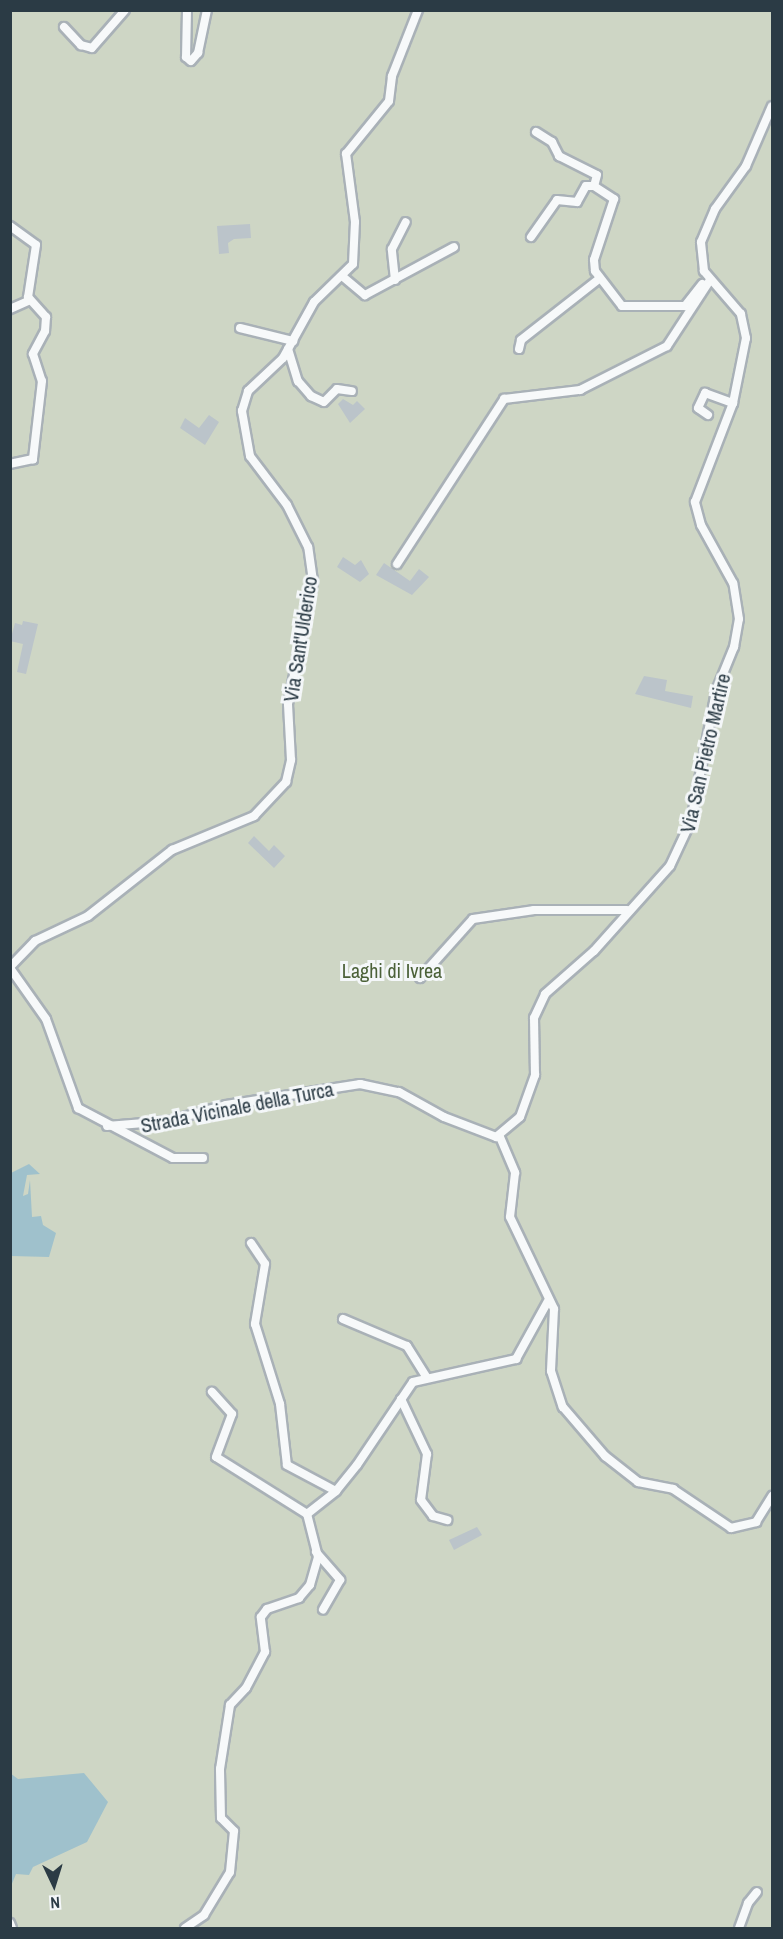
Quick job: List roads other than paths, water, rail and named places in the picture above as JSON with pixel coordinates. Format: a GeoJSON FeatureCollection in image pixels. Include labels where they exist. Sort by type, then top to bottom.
{"type":"FeatureCollection","features":[{"type":"Feature","properties":{"kind":"street"},"geometry":{"type":"LineString","coordinates":[[64,27],[81,45],[92,48],[125,10]]}},
{"type":"Feature","properties":{"kind":"street"},"geometry":{"type":"LineString","coordinates":[[187,10],[186,57],[191,61],[198,53],[207,10]]}},
{"type":"Feature","properties":{"kind":"street","name":"Via Sant'Ulderico"},"geometry":{"type":"LineString","coordinates":[[10,967],[35,941],[88,916],[172,850],[254,816],[286,782],[291,760],[288,704],[313,581],[308,547],[287,505],[250,456],[241,421],[248,391],[291,345],[314,302],[342,276],[355,257],[346,154],[378,120],[389,101],[392,76],[418,10]]}},
{"type":"Feature","properties":{"kind":"street"},"geometry":{"type":"LineString","coordinates":[[709,278],[701,254],[705,229],[746,166],[772,106]]}},
{"type":"Feature","properties":{"kind":"street"},"geometry":{"type":"LineString","coordinates":[[536,132],[552,142],[560,156],[597,175],[594,186]]}},
{"type":"Feature","properties":{"kind":"street"},"geometry":{"type":"LineString","coordinates":[[531,237],[556,200],[577,202],[586,186],[594,186],[614,199],[594,261],[600,278],[622,306],[638,309],[685,306],[709,278]]}},
{"type":"Feature","properties":{"kind":"street"},"geometry":{"type":"LineString","coordinates":[[395,280],[392,249],[406,222]]}},
{"type":"Feature","properties":{"kind":"street"},"geometry":{"type":"LineString","coordinates":[[10,226],[36,246],[36,266],[27,287],[26,298]]}},
{"type":"Feature","properties":{"kind":"street"},"geometry":{"type":"LineString","coordinates":[[342,276],[365,295],[454,247]]}},
{"type":"Feature","properties":{"kind":"street"},"geometry":{"type":"LineString","coordinates":[[519,349],[521,340],[600,278]]}},
{"type":"Feature","properties":{"kind":"street"},"geometry":{"type":"LineString","coordinates":[[397,564],[504,399],[579,390],[666,346],[709,278]]}},
{"type":"Feature","properties":{"kind":"street","name":"Via San Pietro Martire"},"geometry":{"type":"LineString","coordinates":[[500,1137],[516,1123],[529,1096],[535,1074],[534,1018],[545,994],[594,951],[684,844],[716,691],[737,634],[733,583],[701,525],[695,502],[733,403],[746,329],[738,309],[709,278]]}},
{"type":"Feature","properties":{"kind":"street"},"geometry":{"type":"LineString","coordinates":[[10,309],[26,298]]}},
{"type":"Feature","properties":{"kind":"street"},"geometry":{"type":"LineString","coordinates":[[26,298],[46,316],[45,331],[33,354]]}},
{"type":"Feature","properties":{"kind":"street"},"geometry":{"type":"LineString","coordinates":[[240,328],[291,345],[298,381],[311,396],[324,402],[337,389],[352,391]]}},
{"type":"Feature","properties":{"kind":"street"},"geometry":{"type":"LineString","coordinates":[[10,464],[33,459],[35,425],[42,381],[33,354],[27,345]]}},
{"type":"Feature","properties":{"kind":"street"},"geometry":{"type":"LineString","coordinates":[[708,415],[698,408],[705,393],[733,403]]}},
{"type":"Feature","properties":{"kind":"street"},"geometry":{"type":"LineString","coordinates":[[420,978],[473,919],[534,910],[627,910]]}},
{"type":"Feature","properties":{"kind":"street"},"geometry":{"type":"LineString","coordinates":[[10,967],[46,1019],[77,1106],[107,1126],[173,1158],[203,1158]]}},
{"type":"Feature","properties":{"kind":"street","name":"Strada Vicinale della Turca"},"geometry":{"type":"LineString","coordinates":[[107,1126],[169,1121],[226,1104],[360,1084],[399,1092],[451,1120],[500,1137]]}},
{"type":"Feature","properties":{"kind":"street"},"geometry":{"type":"LineString","coordinates":[[500,1137],[515,1173],[510,1217],[555,1315],[552,1379],[563,1407],[605,1456],[638,1482],[673,1489],[731,1528],[756,1522],[772,1496]]}},
{"type":"Feature","properties":{"kind":"street"},"geometry":{"type":"LineString","coordinates":[[251,1243],[265,1264],[255,1324],[280,1404],[287,1465],[336,1491]]}},
{"type":"Feature","properties":{"kind":"street"},"geometry":{"type":"LineString","coordinates":[[307,1514],[336,1491],[413,1382],[516,1359],[548,1302]]}},
{"type":"Feature","properties":{"kind":"street"},"geometry":{"type":"LineString","coordinates":[[343,1319],[407,1346],[427,1378]]}},
{"type":"Feature","properties":{"kind":"street"},"geometry":{"type":"LineString","coordinates":[[185,1929],[204,1915],[224,1887],[233,1857],[234,1831],[221,1818],[220,1806],[230,1705],[246,1688],[265,1652],[263,1611],[299,1598],[316,1570],[316,1552],[307,1514],[216,1457],[232,1414],[212,1392]]}},
{"type":"Feature","properties":{"kind":"street"},"geometry":{"type":"LineString","coordinates":[[401,1399],[427,1454],[421,1500],[433,1516],[447,1520]]}},
{"type":"Feature","properties":{"kind":"street"},"geometry":{"type":"LineString","coordinates":[[316,1552],[340,1580],[323,1609]]}},
{"type":"Feature","properties":{"kind":"street"},"geometry":{"type":"LineString","coordinates":[[740,1929],[748,1903],[757,1892]]}},
{"type":"Feature","properties":{"kind":"street"},"geometry":{"type":"LineString","coordinates":[[10,1923],[12,1929]]}},
{"type":"Feature","properties":{"kind":"water"},"geometry":{"type":"Polygon","coordinates":[[[29,1164],[40,1174],[27,1175],[23,1196],[28,1194],[30,1180],[32,1217],[41,1216],[43,1225],[56,1233],[49,1257],[11,1256],[11,1173],[29,1164]]]}},
{"type":"Feature","properties":{"kind":"water"},"geometry":{"type":"Polygon","coordinates":[[[10,1773],[18,1779],[84,1773],[108,1802],[87,1842],[33,1867],[29,1875],[16,1874],[11,1886],[10,1773]]]}},
{"type":"Feature","properties":{"kind":"park label","name":"Laghi di Ivrea"},"geometry":{"type":"Point","coordinates":[392,970]}}]}
